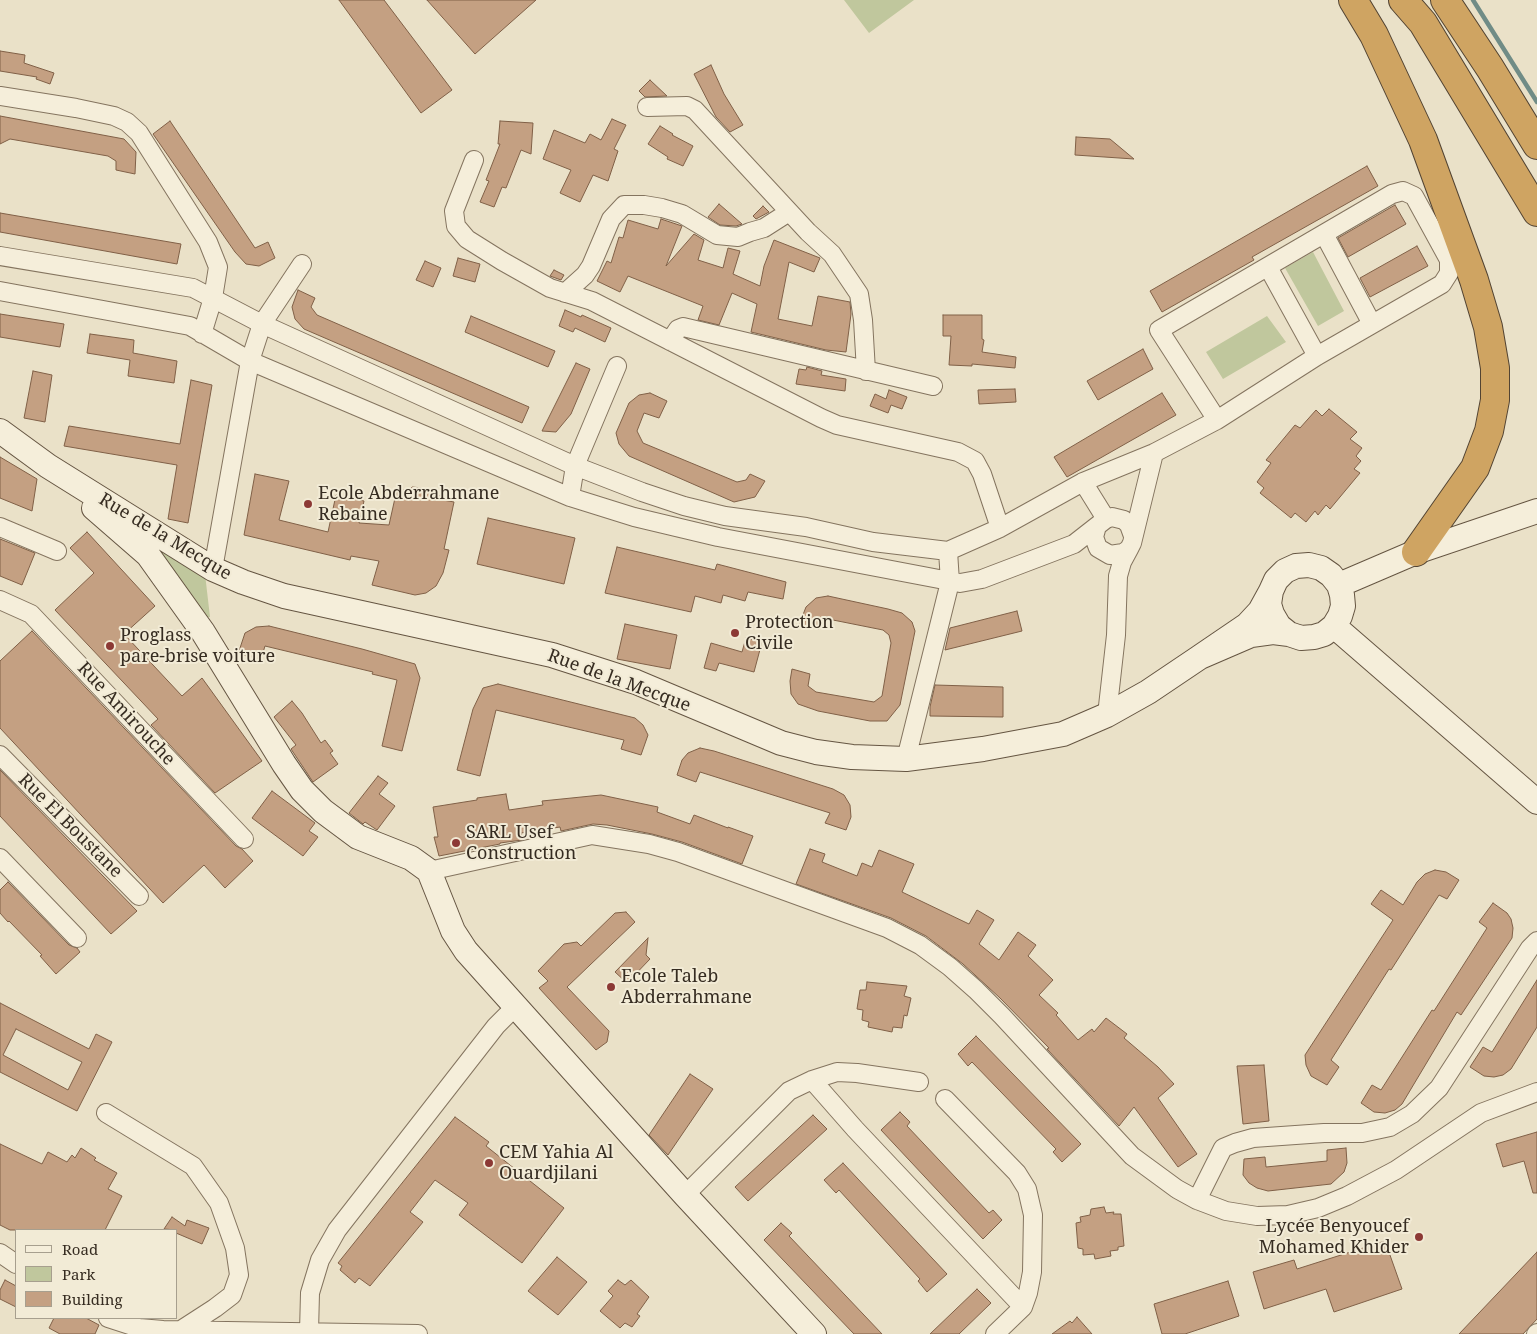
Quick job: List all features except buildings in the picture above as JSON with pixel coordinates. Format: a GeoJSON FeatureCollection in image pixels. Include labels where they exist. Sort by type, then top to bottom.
{"type":"FeatureCollection","features":[{"type":"Feature","properties":{"kind":"highway"},"geometry":{"type":"LineString","coordinates":[[1353,0],[1374,35],[1422,140],[1474,280],[1488,326],[1495,368],[1495,400],[1489,431],[1475,468],[1416,552]]}},
{"type":"Feature","properties":{"kind":"highway"},"geometry":{"type":"LineString","coordinates":[[1404,0],[1423,23],[1537,212]]}},
{"type":"Feature","properties":{"kind":"highway"},"geometry":{"type":"LineString","coordinates":[[1445,0],[1490,68],[1537,145]]}},
{"type":"Feature","properties":{"kind":"highway"},"geometry":{"type":"LineString","coordinates":[[1462,0],[1537,121]]}},
{"type":"Feature","properties":{"kind":"street"},"geometry":{"type":"LineString","coordinates":[[0,96],[114,116],[127,122],[139,133],[208,242],[218,267],[202,334]]}},
{"type":"Feature","properties":{"kind":"street"},"geometry":{"type":"LineString","coordinates":[[647,108],[687,106],[695,110],[808,232],[832,254],[859,294],[863,320],[866,371]]}},
{"type":"Feature","properties":{"kind":"street"},"geometry":{"type":"LineString","coordinates":[[474,160],[454,211],[456,226],[467,239],[502,262],[550,288],[592,301],[821,418],[838,425],[958,452],[974,461],[982,474],[1000,528]]}},
{"type":"Feature","properties":{"kind":"street"},"geometry":{"type":"LineString","coordinates":[[0,256],[193,288],[262,324],[575,466],[684,506],[725,516],[806,527],[873,542],[948,552],[1000,528],[1084,482],[1154,453],[1217,420],[1317,356],[1442,284],[1450,267],[1448,260],[1414,196],[1403,191],[1392,194],[1160,330],[1217,420]]}},
{"type":"Feature","properties":{"kind":"street"},"geometry":{"type":"LineString","coordinates":[[565,292],[585,275],[591,266],[611,219],[624,205],[644,205],[662,208],[682,214],[717,234],[738,237],[764,228],[789,212]]}},
{"type":"Feature","properties":{"kind":"street"},"geometry":{"type":"LineString","coordinates":[[1324,234],[1372,324]]}},
{"type":"Feature","properties":{"kind":"street"},"geometry":{"type":"LineString","coordinates":[[214,569],[250,361],[262,324],[302,264]]}},
{"type":"Feature","properties":{"kind":"street"},"geometry":{"type":"LineString","coordinates":[[1268,267],[1317,356]]}},
{"type":"Feature","properties":{"kind":"street"},"geometry":{"type":"LineString","coordinates":[[0,291],[190,326],[250,361],[570,497],[668,526],[800,554],[950,582],[967,582],[982,579],[1074,544],[1102,522],[1112,517],[1124,520],[1129,525],[1131,543],[1123,554],[1110,556],[1086,545],[1074,544]]}},
{"type":"Feature","properties":{"kind":"street"},"geometry":{"type":"LineString","coordinates":[[670,341],[678,329],[683,327],[933,386]]}},
{"type":"Feature","properties":{"kind":"street"},"geometry":{"type":"LineString","coordinates":[[570,497],[575,466],[617,366]]}},
{"type":"Feature","properties":{"kind":"street","name":"Rue de la Mecque"},"geometry":{"type":"LineString","coordinates":[[0,431],[48,466],[214,569],[243,582],[284,596],[552,655],[636,682],[781,743],[816,752],[852,758],[906,759],[983,749],[1063,734],[1107,714],[1148,692],[1200,657]]}},
{"type":"Feature","properties":{"kind":"street"},"geometry":{"type":"LineString","coordinates":[[1107,714],[1116,635],[1118,576],[1131,543],[1154,453]]}},
{"type":"Feature","properties":{"kind":"street"},"geometry":{"type":"LineString","coordinates":[[48,466],[148,555],[204,632],[284,764],[302,790],[323,811],[358,837],[411,858],[429,871],[453,931],[466,951],[685,1195],[814,1334]]}},
{"type":"Feature","properties":{"kind":"street"},"geometry":{"type":"LineString","coordinates":[[1084,482],[1102,522]]}},
{"type":"Feature","properties":{"kind":"street"},"geometry":{"type":"LineString","coordinates":[[1339,585],[1416,552],[1537,511]]}},
{"type":"Feature","properties":{"kind":"street"},"geometry":{"type":"LineString","coordinates":[[1102,522],[1094,537],[1118,576]]}},
{"type":"Feature","properties":{"kind":"street"},"geometry":{"type":"LineString","coordinates":[[0,527],[57,552]]}},
{"type":"Feature","properties":{"kind":"street"},"geometry":{"type":"LineString","coordinates":[[800,554],[806,527]]}},
{"type":"Feature","properties":{"kind":"street"},"geometry":{"type":"LineString","coordinates":[[906,759],[950,582],[948,552]]}},
{"type":"Feature","properties":{"kind":"street"},"geometry":{"type":"LineString","coordinates":[[1302,565],[1321,568],[1331,575],[1339,585],[1343,606],[1340,616],[1334,626],[1324,634],[1301,638],[1273,632],[1251,635],[1200,657],[1247,625],[1260,611],[1276,580],[1285,571],[1302,565]]}},
{"type":"Feature","properties":{"kind":"street"},"geometry":{"type":"LineString","coordinates":[[1271,591],[1269,604],[1272,614],[1279,626],[1289,634]]}},
{"type":"Feature","properties":{"kind":"street","name":"Rue Amirouche"},"geometry":{"type":"LineString","coordinates":[[0,600],[31,614],[244,838]]}},
{"type":"Feature","properties":{"kind":"street"},"geometry":{"type":"LineString","coordinates":[[1334,626],[1537,802]]}},
{"type":"Feature","properties":{"kind":"street","name":"Rue El Boustane"},"geometry":{"type":"LineString","coordinates":[[0,755],[139,896]]}},
{"type":"Feature","properties":{"kind":"street"},"geometry":{"type":"LineString","coordinates":[[429,871],[592,835],[648,844],[678,852],[887,928],[920,945],[970,984],[1132,1156],[1176,1190],[1226,1211],[1257,1216],[1288,1215],[1318,1208],[1347,1196],[1396,1170],[1481,1113],[1537,1092]]}},
{"type":"Feature","properties":{"kind":"street"},"geometry":{"type":"LineString","coordinates":[[0,858],[77,938]]}},
{"type":"Feature","properties":{"kind":"street"},"geometry":{"type":"LineString","coordinates":[[1196,1200],[1224,1148],[1235,1143],[1253,1138],[1324,1133],[1362,1133],[1390,1127],[1412,1114],[1439,1088],[1530,948],[1537,941]]}},
{"type":"Feature","properties":{"kind":"street"},"geometry":{"type":"LineString","coordinates":[[309,1332],[310,1293],[320,1260],[337,1230],[496,1026],[516,1006]]}},
{"type":"Feature","properties":{"kind":"street"},"geometry":{"type":"LineString","coordinates":[[685,1195],[789,1092],[812,1080],[837,1072],[856,1072],[919,1082]]}},
{"type":"Feature","properties":{"kind":"street"},"geometry":{"type":"LineString","coordinates":[[812,1080],[855,1129],[1023,1307]]}},
{"type":"Feature","properties":{"kind":"street"},"geometry":{"type":"LineString","coordinates":[[945,1099],[1017,1173],[1028,1189],[1033,1215],[1032,1272],[1028,1293],[1023,1307],[995,1334]]}},
{"type":"Feature","properties":{"kind":"street"},"geometry":{"type":"LineString","coordinates":[[106,1113],[193,1166],[219,1204],[235,1248],[239,1275],[232,1295],[181,1330]]}},
{"type":"Feature","properties":{"kind":"street"},"geometry":{"type":"LineString","coordinates":[[0,1254],[15,1263]]}},
{"type":"Feature","properties":{"kind":"street"},"geometry":{"type":"LineString","coordinates":[[111,1319],[140,1328],[418,1334]]}},
{"type":"Feature","properties":{"kind":"green space"},"geometry":{"type":"Polygon","coordinates":[[[844,0],[914,0],[869,33],[844,0]]]}},
{"type":"Feature","properties":{"kind":"green space"},"geometry":{"type":"Polygon","coordinates":[[[1313,252],[1344,311],[1318,326],[1285,268],[1313,252]]]}},
{"type":"Feature","properties":{"kind":"green space"},"geometry":{"type":"Polygon","coordinates":[[[1267,316],[1286,342],[1223,379],[1206,352],[1267,316]]]}},
{"type":"Feature","properties":{"kind":"green space"},"geometry":{"type":"Polygon","coordinates":[[[126,527],[205,574],[210,617],[197,618],[126,527]]]}},
{"type":"Feature","properties":{"kind":"waterway"},"geometry":{"type":"LineString","coordinates":[[1473,0],[1537,102]]}},
{"type":"Feature","properties":{"kind":"place","name":"Ecole Abderrahmane Rebaine"},"geometry":{"type":"Point","coordinates":[308,504]}},
{"type":"Feature","properties":{"kind":"place","name":"Protection Civile"},"geometry":{"type":"Point","coordinates":[735,633]}},
{"type":"Feature","properties":{"kind":"place","name":"Proglass pare-brise voiture"},"geometry":{"type":"Point","coordinates":[110,646]}},
{"type":"Feature","properties":{"kind":"place","name":"SARL Usef Construction"},"geometry":{"type":"Point","coordinates":[456,843]}},
{"type":"Feature","properties":{"kind":"place","name":"Ecole Taleb Abderrahmane"},"geometry":{"type":"Point","coordinates":[611,987]}},
{"type":"Feature","properties":{"kind":"place","name":"CEM Yahia Al Ouardjilani"},"geometry":{"type":"Point","coordinates":[489,1163]}},
{"type":"Feature","properties":{"kind":"place","name":"Lycée Benyoucef Mohamed Khider"},"geometry":{"type":"Point","coordinates":[1419,1237]}}]}
